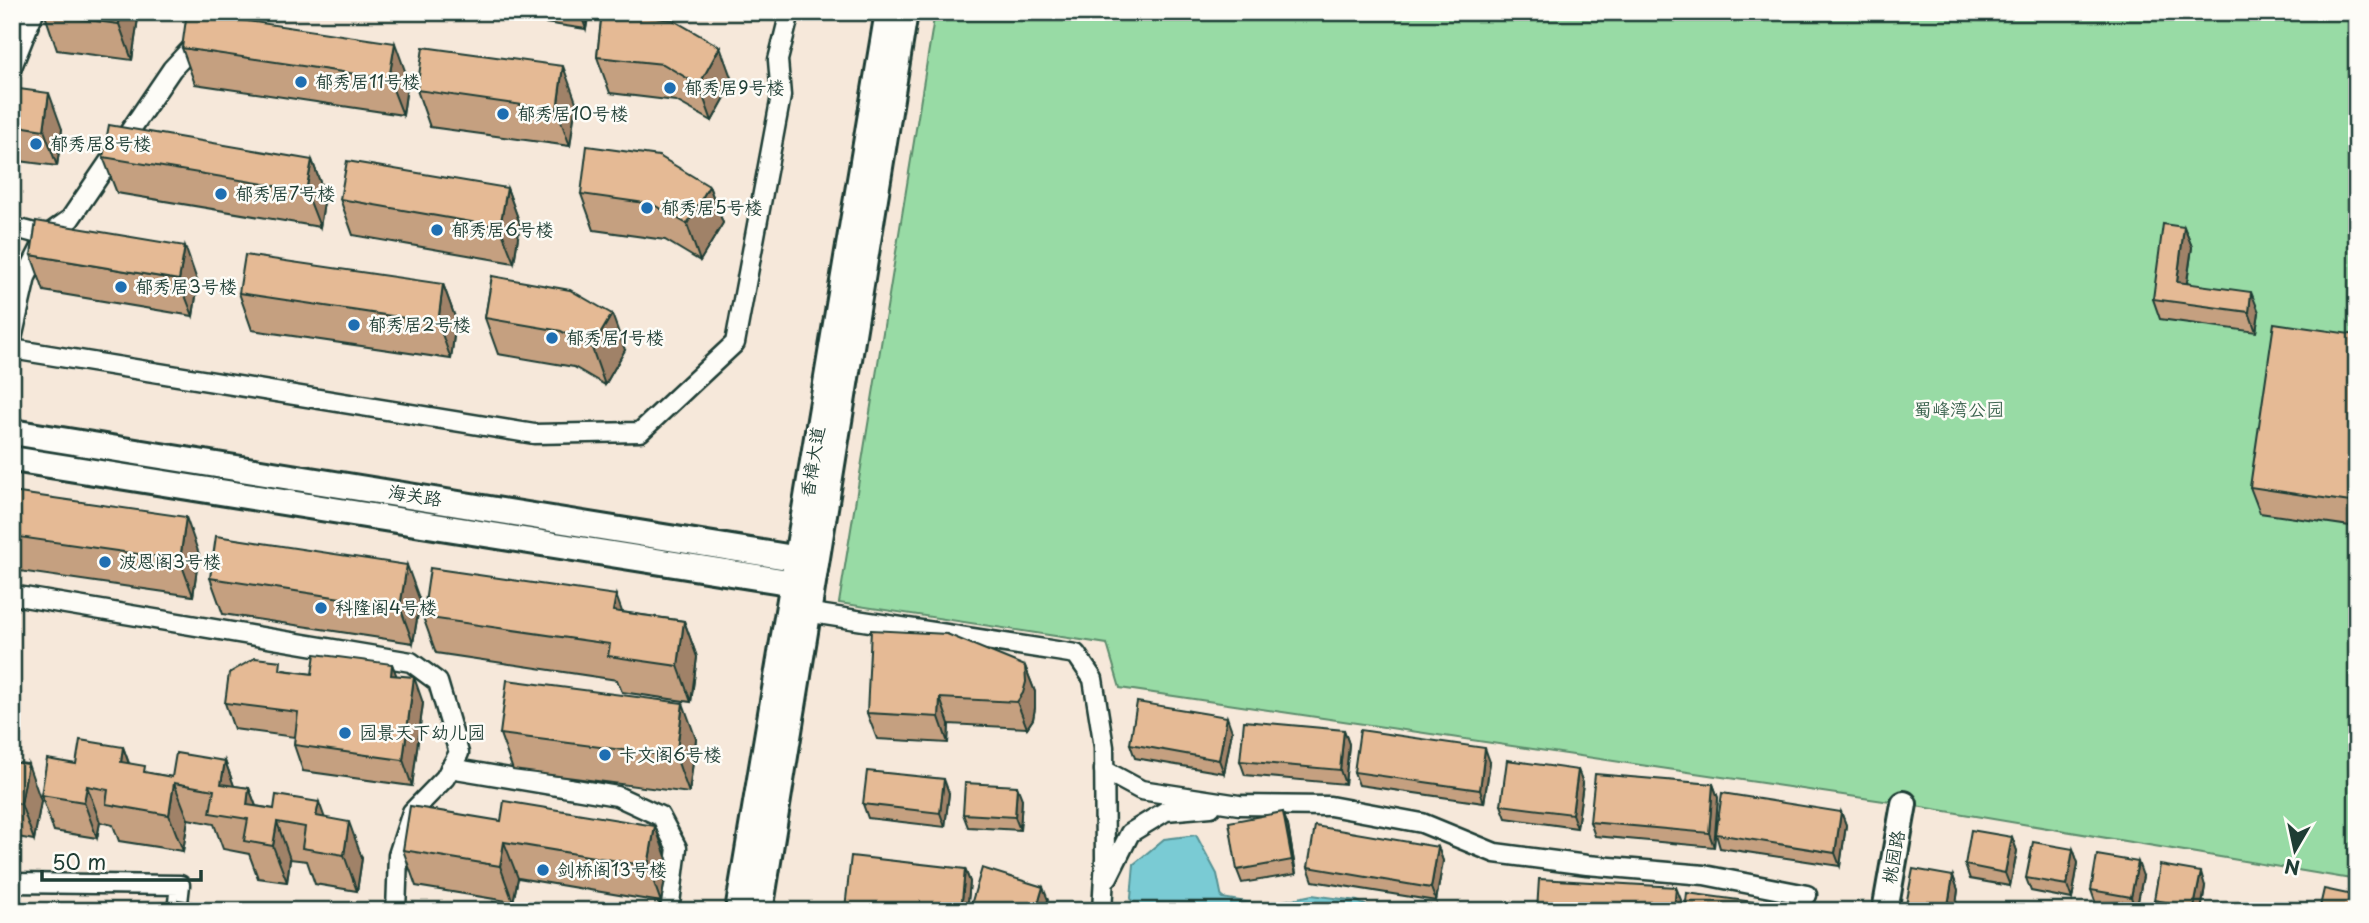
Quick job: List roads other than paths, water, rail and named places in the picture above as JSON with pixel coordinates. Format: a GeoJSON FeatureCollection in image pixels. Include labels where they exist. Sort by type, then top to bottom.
{"type":"FeatureCollection","features":[{"type":"Feature","properties":{"kind":"street"},"geometry":{"type":"LineString","coordinates":[[12,66],[34,12]]}},
{"type":"Feature","properties":{"kind":"street"},"geometry":{"type":"LineString","coordinates":[[12,339],[26,277],[47,236],[71,219],[172,69],[215,23],[231,12]]}},
{"type":"Feature","properties":{"kind":"street"},"geometry":{"type":"LineString","coordinates":[[12,349],[534,434],[640,432],[735,343],[781,96],[778,60],[790,12]]}},
{"type":"Feature","properties":{"kind":"street","name":"香樟大道"},"geometry":{"type":"LineString","coordinates":[[805,572],[888,12]]}},
{"type":"Feature","properties":{"kind":"street","name":"香樟大道"},"geometry":{"type":"LineString","coordinates":[[738,911],[798,611],[905,12]]}},
{"type":"Feature","properties":{"kind":"street"},"geometry":{"type":"LineString","coordinates":[[12,227],[47,236]]}},
{"type":"Feature","properties":{"kind":"street","name":"海关路"},"geometry":{"type":"LineString","coordinates":[[12,432],[805,572]]}},
{"type":"Feature","properties":{"kind":"street","name":"海关路"},"geometry":{"type":"LineString","coordinates":[[12,459],[805,572]]}},
{"type":"Feature","properties":{"kind":"street"},"geometry":{"type":"LineString","coordinates":[[12,595],[411,662],[438,682],[459,753],[445,778],[412,812],[398,855],[396,911]]}},
{"type":"Feature","properties":{"kind":"street"},"geometry":{"type":"LineString","coordinates":[[798,611],[1076,654],[1093,679],[1104,747],[1102,911]]}},
{"type":"Feature","properties":{"kind":"street","name":"香樟大道"},"geometry":{"type":"LineString","coordinates":[[760,911],[798,611]]}},
{"type":"Feature","properties":{"kind":"street"},"geometry":{"type":"LineString","coordinates":[[450,768],[617,796],[660,816],[677,848],[669,911]]}},
{"type":"Feature","properties":{"kind":"street"},"geometry":{"type":"LineString","coordinates":[[1104,770],[1141,790],[1239,805]]}},
{"type":"Feature","properties":{"kind":"street","name":"桃园路"},"geometry":{"type":"LineString","coordinates":[[1885,911],[1904,804]]}},
{"type":"Feature","properties":{"kind":"street"},"geometry":{"type":"LineString","coordinates":[[1103,886],[1130,834],[1166,811],[1239,805],[1330,806],[1422,823],[1495,853],[1587,865],[1704,875],[1807,895]]}},
{"type":"Feature","properties":{"kind":"street"},"geometry":{"type":"LineString","coordinates":[[12,883],[180,885],[177,911]]}},
{"type":"Feature","properties":{"kind":"water"},"geometry":{"type":"Polygon","coordinates":[[[1196,835],[1217,874],[1222,898],[1264,905],[1312,895],[1357,901],[1377,911],[1134,911],[1131,898],[1134,864],[1164,839],[1196,835]]]}},
{"type":"Feature","properties":{"kind":"place","name":"郁秀居11号楼"},"geometry":{"type":"Point","coordinates":[301,82]}},
{"type":"Feature","properties":{"kind":"place","name":"郁秀居9号楼"},"geometry":{"type":"Point","coordinates":[670,88]}},
{"type":"Feature","properties":{"kind":"place","name":"郁秀居10号楼"},"geometry":{"type":"Point","coordinates":[503,114]}},
{"type":"Feature","properties":{"kind":"place","name":"郁秀居8号楼"},"geometry":{"type":"Point","coordinates":[36,144]}},
{"type":"Feature","properties":{"kind":"place","name":"郁秀居7号楼"},"geometry":{"type":"Point","coordinates":[221,194]}},
{"type":"Feature","properties":{"kind":"place","name":"郁秀居5号楼"},"geometry":{"type":"Point","coordinates":[647,208]}},
{"type":"Feature","properties":{"kind":"place","name":"郁秀居6号楼"},"geometry":{"type":"Point","coordinates":[437,230]}},
{"type":"Feature","properties":{"kind":"place","name":"郁秀居3号楼"},"geometry":{"type":"Point","coordinates":[121,287]}},
{"type":"Feature","properties":{"kind":"place","name":"郁秀居2号楼"},"geometry":{"type":"Point","coordinates":[354,325]}},
{"type":"Feature","properties":{"kind":"place","name":"郁秀居1号楼"},"geometry":{"type":"Point","coordinates":[552,338]}},
{"type":"Feature","properties":{"kind":"place","name":"波恩阁3号楼"},"geometry":{"type":"Point","coordinates":[105,562]}},
{"type":"Feature","properties":{"kind":"place","name":"科隆阁4号楼"},"geometry":{"type":"Point","coordinates":[321,608]}},
{"type":"Feature","properties":{"kind":"place","name":"园景天下幼儿园"},"geometry":{"type":"Point","coordinates":[345,733]}},
{"type":"Feature","properties":{"kind":"place","name":"卡文阁6号楼"},"geometry":{"type":"Point","coordinates":[605,755]}},
{"type":"Feature","properties":{"kind":"place","name":"剑桥阁13号楼"},"geometry":{"type":"Point","coordinates":[543,870]}},
{"type":"Feature","properties":{"kind":"park label","name":"蜀峰湾公园"},"geometry":{"type":"Point","coordinates":[1959,410]}}]}
